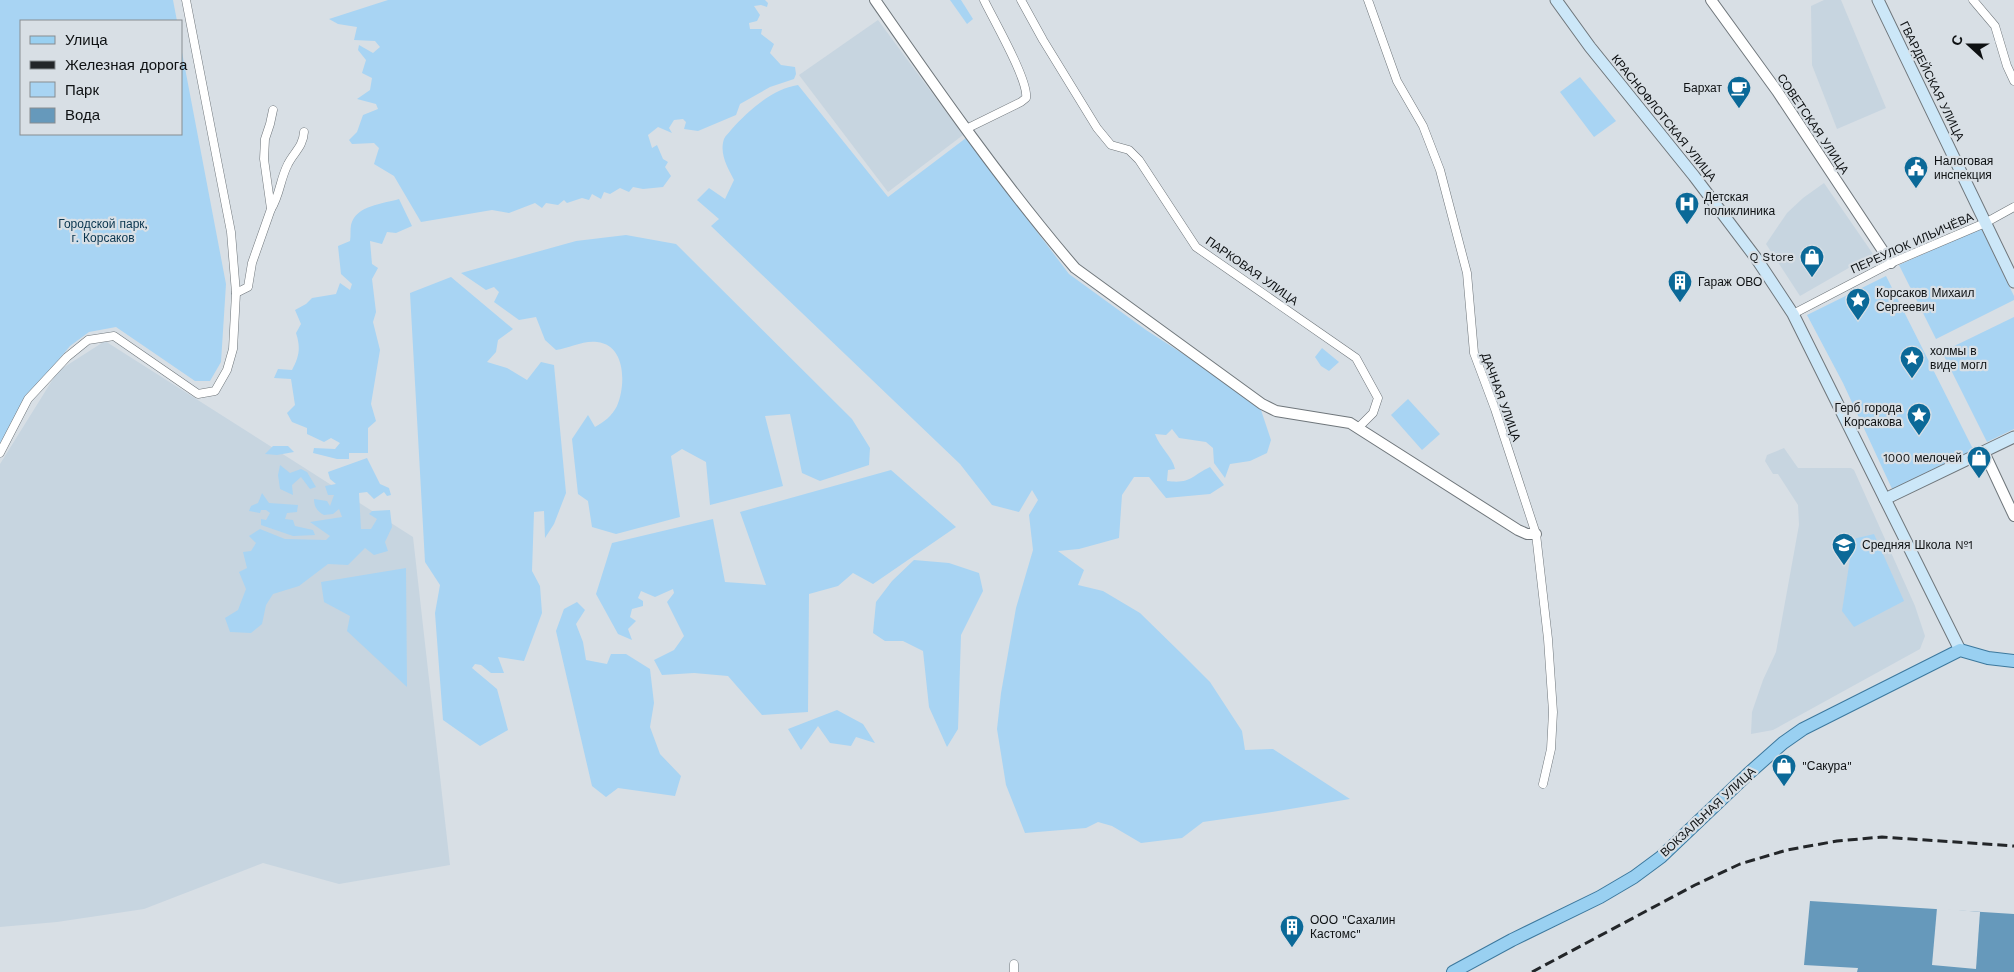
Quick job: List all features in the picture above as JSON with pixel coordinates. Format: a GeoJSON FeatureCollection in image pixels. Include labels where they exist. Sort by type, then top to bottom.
{"type":"FeatureCollection","features":[{"type":"Feature","properties":{"kind":"main road","name":"КРАСНОФЛОТСКАЯ УЛИЦА"},"geometry":{"type":"LineString","coordinates":[[1556,0],[1590,47],[1756,258],[1793,314],[1960,650]]}},
{"type":"Feature","properties":{"kind":"main road","name":"ГВАРДЕЙСКАЯ УЛИЦА"},"geometry":{"type":"LineString","coordinates":[[1878,0],[2014,282]]}},
{"type":"Feature","properties":{"kind":"main road"},"geometry":{"type":"LineString","coordinates":[[1886,499],[2014,437]]}},
{"type":"Feature","properties":{"kind":"main road"},"geometry":{"type":"LineString","coordinates":[[1960,650],[1988,658],[2014,661]]}},
{"type":"Feature","properties":{"kind":"main road","name":"ВОКЗАЛЬНАЯ УЛИЦА"},"geometry":{"type":"LineString","coordinates":[[1453,972],[1512,940],[1600,897],[1634,877],[1661,857],[1783,743],[1803,730],[1960,650]]}},
{"type":"Feature","properties":{"kind":"street"},"geometry":{"type":"LineString","coordinates":[[0,453],[28,399],[67,357],[88,340],[114,336],[198,394],[215,391],[227,370],[232,349],[236,293],[231,232],[186,0]]}},
{"type":"Feature","properties":{"kind":"street"},"geometry":{"type":"LineString","coordinates":[[875,0],[966,129],[1070,262],[1116,299],[1276,412],[1350,423],[1518,530],[1527,534],[1536,534]]}},
{"type":"Feature","properties":{"kind":"street"},"geometry":{"type":"LineString","coordinates":[[966,129],[1021,102],[1026,98],[1027,93],[1025,84],[984,0]]}},
{"type":"Feature","properties":{"kind":"street","name":"ПАРКОВАЯ УЛИЦА"},"geometry":{"type":"LineString","coordinates":[[1021,0],[1043,40],[1097,128],[1111,145],[1129,150],[1139,160],[1196,247],[1356,358],[1378,398],[1373,413],[1358,428]]}},
{"type":"Feature","properties":{"kind":"street","name":"ДАЧНАЯ УЛИЦА"},"geometry":{"type":"LineString","coordinates":[[1368,0],[1397,81],[1423,126],[1440,170],[1467,273],[1474,353],[1495,408],[1536,534],[1548,639],[1553,712],[1551,749],[1543,784]]}},
{"type":"Feature","properties":{"kind":"street","name":"СОВЕТСКАЯ УЛИЦА"},"geometry":{"type":"LineString","coordinates":[[1711,0],[1776,92],[1891,263]]}},
{"type":"Feature","properties":{"kind":"street"},"geometry":{"type":"LineString","coordinates":[[1973,0],[1995,26],[2007,66],[2014,81]]}},
{"type":"Feature","properties":{"kind":"street"},"geometry":{"type":"LineString","coordinates":[[271,209],[264,159],[265,139],[272,110]]}},
{"type":"Feature","properties":{"kind":"street"},"geometry":{"type":"LineString","coordinates":[[236,293],[248,288],[252,264],[271,209],[277,199],[288,164],[303,140],[304,132]]}},
{"type":"Feature","properties":{"kind":"street","name":"ПЕРЕУЛОК ИЛЬИЧЁВА"},"geometry":{"type":"LineString","coordinates":[[1793,314],[1891,263],[1985,223],[2014,207]]}},
{"type":"Feature","properties":{"kind":"street"},"geometry":{"type":"LineString","coordinates":[[1984,452],[2014,516]]}},
{"type":"Feature","properties":{"kind":"shaded area"},"geometry":{"type":"Polygon","coordinates":[[[1824,0],[1841,0],[1886,108],[1837,129],[1812,65],[1811,6],[1824,0]]]}},
{"type":"Feature","properties":{"kind":"shaded area"},"geometry":{"type":"Polygon","coordinates":[[[878,20],[963,135],[888,192],[799,75],[878,20]]]}},
{"type":"Feature","properties":{"kind":"shaded area"},"geometry":{"type":"Polygon","coordinates":[[[1824,183],[1873,254],[1800,296],[1766,244],[1787,213],[1803,198],[1824,183]]]}},
{"type":"Feature","properties":{"kind":"shaded area"},"geometry":{"type":"Polygon","coordinates":[[[105,341],[413,537],[450,865],[339,884],[263,863],[144,909],[57,922],[0,927],[0,464],[58,371],[105,341]]]}},
{"type":"Feature","properties":{"kind":"shaded area","name":"Средняя Школа №1"},"geometry":{"type":"Polygon","coordinates":[[[1784,448],[1798,468],[1851,468],[1854,470],[1915,606],[1925,636],[1920,649],[1773,730],[1751,734],[1752,712],[1763,680],[1776,652],[1799,525],[1798,505],[1778,474],[1773,474],[1765,461],[1767,455],[1784,448]]]}},
{"type":"Feature","properties":{"kind":"green space","name":"Городской парк, г. Корсаков"},"geometry":{"type":"Polygon","coordinates":[[[0,0],[173,0],[177,20],[20,20],[20,135],[182,135],[182,52],[226,284],[221,362],[210,381],[195,381],[116,327],[89,332],[70,346],[27,398],[0,449],[0,0]]]}},
{"type":"Feature","properties":{"kind":"green space"},"geometry":{"type":"Polygon","coordinates":[[[388,0],[765,0],[768,3],[767,7],[761,5],[754,6],[760,15],[757,21],[749,23],[750,29],[762,29],[761,34],[774,44],[770,53],[781,65],[795,67],[796,74],[794,79],[770,87],[740,104],[736,115],[698,131],[684,129],[686,122],[683,119],[674,120],[669,128],[672,133],[658,127],[648,135],[652,148],[657,145],[663,159],[668,162],[665,167],[671,176],[663,187],[643,189],[633,187],[629,192],[620,188],[610,194],[604,192],[601,199],[592,194],[589,200],[582,198],[567,203],[564,200],[558,205],[546,203],[542,208],[535,203],[509,213],[492,210],[421,222],[394,176],[374,164],[379,148],[374,143],[352,144],[349,140],[357,132],[363,115],[378,109],[376,104],[357,99],[370,90],[372,78],[362,73],[366,60],[358,50],[359,45],[373,53],[380,47],[375,41],[354,40],[357,27],[338,24],[329,19],[388,0]]]}},
{"type":"Feature","properties":{"kind":"green space"},"geometry":{"type":"Polygon","coordinates":[[[950,0],[961,0],[973,19],[967,24],[950,0]]]}},
{"type":"Feature","properties":{"kind":"green space"},"geometry":{"type":"Polygon","coordinates":[[[1580,77],[1616,121],[1594,137],[1560,92],[1580,77]]]}},
{"type":"Feature","properties":{"kind":"green space"},"geometry":{"type":"Polygon","coordinates":[[[798,85],[888,197],[966,138],[1069,274],[1146,330],[1205,368],[1261,410],[1271,440],[1267,453],[1250,461],[1230,464],[1225,478],[1214,463],[1213,448],[1206,442],[1179,438],[1172,429],[1166,435],[1155,434],[1175,469],[1168,470],[1167,481],[1186,480],[1210,467],[1224,485],[1210,494],[1166,498],[1149,477],[1134,477],[1122,495],[1119,538],[1079,549],[1058,551],[1084,570],[1078,585],[1103,591],[1140,613],[1210,682],[1242,731],[1245,750],[1273,749],[1350,799],[1203,822],[1182,838],[1141,843],[1112,826],[1098,822],[1086,828],[1025,833],[1006,785],[997,729],[1001,693],[1016,608],[1033,550],[1029,515],[1038,500],[1032,490],[1019,512],[992,505],[960,464],[711,226],[719,219],[697,200],[709,188],[725,199],[734,180],[725,161],[723,150],[724,139],[731,130],[761,102],[779,91],[798,85]]]}},
{"type":"Feature","properties":{"kind":"green space"},"geometry":{"type":"Polygon","coordinates":[[[399,199],[412,226],[396,233],[387,232],[382,244],[370,241],[372,264],[378,268],[372,279],[376,312],[373,322],[380,350],[371,404],[376,421],[368,428],[368,453],[349,453],[349,459],[337,459],[313,453],[314,448],[335,449],[340,443],[331,438],[324,442],[307,434],[307,428],[292,422],[287,413],[295,405],[291,379],[274,378],[278,369],[292,370],[298,357],[299,348],[296,333],[301,324],[295,310],[312,298],[336,294],[340,283],[350,290],[352,284],[341,274],[338,246],[350,241],[351,225],[358,213],[371,206],[399,199]]]}},
{"type":"Feature","properties":{"kind":"green space"},"geometry":{"type":"Polygon","coordinates":[[[1981,228],[2014,296],[2014,300],[1936,339],[1899,265],[1981,228]]]}},
{"type":"Feature","properties":{"kind":"green space"},"geometry":{"type":"Polygon","coordinates":[[[626,235],[676,244],[852,419],[870,448],[869,465],[820,481],[802,473],[790,414],[765,416],[783,486],[710,505],[706,462],[682,449],[671,456],[680,517],[616,534],[592,527],[588,501],[578,494],[572,439],[588,415],[595,427],[608,418],[617,406],[622,388],[622,377],[621,367],[614,350],[607,345],[592,342],[556,350],[545,340],[536,317],[519,320],[494,302],[499,292],[494,287],[486,290],[461,273],[576,241],[626,235]]]}},
{"type":"Feature","properties":{"kind":"green space"},"geometry":{"type":"Polygon","coordinates":[[[1886,276],[1974,451],[1893,491],[1843,383],[1807,315],[1886,276]]]}},
{"type":"Feature","properties":{"kind":"green space"},"geometry":{"type":"Polygon","coordinates":[[[451,277],[513,329],[498,340],[496,352],[487,362],[507,368],[527,380],[541,362],[554,365],[566,493],[554,524],[545,538],[544,511],[534,512],[532,571],[540,586],[542,613],[524,661],[498,657],[504,673],[491,673],[481,665],[475,664],[472,668],[497,689],[508,730],[480,746],[443,720],[435,613],[440,585],[425,562],[410,293],[451,277]]]}},
{"type":"Feature","properties":{"kind":"green space"},"geometry":{"type":"Polygon","coordinates":[[[2014,317],[2014,429],[1987,442],[1942,352],[2014,317]]]}},
{"type":"Feature","properties":{"kind":"green space"},"geometry":{"type":"Polygon","coordinates":[[[1322,348],[1339,362],[1329,371],[1321,366],[1315,357],[1322,348]]]}},
{"type":"Feature","properties":{"kind":"green space"},"geometry":{"type":"Polygon","coordinates":[[[1408,399],[1440,434],[1422,450],[1391,415],[1408,399]]]}},
{"type":"Feature","properties":{"kind":"green space"},"geometry":{"type":"Polygon","coordinates":[[[273,446],[288,446],[294,452],[277,455],[265,454],[273,446]]]}},
{"type":"Feature","properties":{"kind":"green space"},"geometry":{"type":"Polygon","coordinates":[[[367,458],[380,484],[389,488],[391,495],[387,496],[384,492],[374,499],[367,492],[359,493],[361,529],[371,529],[377,519],[369,514],[372,511],[390,510],[392,527],[385,542],[388,551],[374,555],[365,548],[348,565],[328,564],[299,586],[273,594],[266,605],[262,624],[251,633],[230,632],[225,618],[238,610],[246,589],[239,572],[247,568],[243,552],[251,551],[256,543],[249,536],[260,529],[285,539],[326,540],[330,536],[310,522],[342,517],[339,509],[333,514],[324,515],[315,507],[314,499],[327,501],[330,506],[334,495],[328,495],[325,486],[336,484],[330,479],[328,472],[367,458]]]}},
{"type":"Feature","properties":{"kind":"green space"},"geometry":{"type":"Polygon","coordinates":[[[280,465],[290,473],[301,469],[307,472],[316,487],[310,489],[301,477],[292,485],[293,495],[280,489],[278,475],[280,465]]]}},
{"type":"Feature","properties":{"kind":"green space"},"geometry":{"type":"Polygon","coordinates":[[[891,470],[956,527],[873,584],[853,573],[838,586],[809,594],[808,712],[762,715],[728,676],[694,673],[662,675],[654,660],[674,650],[684,636],[667,602],[674,593],[673,589],[655,597],[641,591],[638,598],[643,601],[643,606],[632,609],[630,617],[636,621],[628,629],[632,640],[618,634],[596,594],[612,543],[713,519],[725,582],[766,585],[740,512],[891,470]]]}},
{"type":"Feature","properties":{"kind":"green space"},"geometry":{"type":"Polygon","coordinates":[[[262,493],[269,503],[298,505],[297,512],[287,513],[285,519],[293,520],[295,526],[313,530],[315,535],[293,536],[261,525],[261,519],[266,520],[270,513],[266,510],[261,510],[260,513],[249,511],[251,506],[258,503],[262,493]]]}},
{"type":"Feature","properties":{"kind":"green space"},"geometry":{"type":"Polygon","coordinates":[[[1874,534],[1904,601],[1854,627],[1842,611],[1853,539],[1874,534]]]}},
{"type":"Feature","properties":{"kind":"green space"},"geometry":{"type":"Polygon","coordinates":[[[914,560],[949,563],[979,573],[983,591],[961,635],[958,729],[947,747],[929,707],[923,651],[903,641],[885,641],[873,633],[876,602],[892,581],[914,560]]]}},
{"type":"Feature","properties":{"kind":"green space"},"geometry":{"type":"Polygon","coordinates":[[[406,568],[407,687],[347,631],[350,616],[324,602],[321,582],[406,568]]]}},
{"type":"Feature","properties":{"kind":"green space"},"geometry":{"type":"Polygon","coordinates":[[[577,602],[585,610],[576,624],[583,642],[586,660],[607,664],[611,654],[626,654],[650,669],[654,703],[650,727],[660,754],[681,776],[675,796],[618,788],[606,797],[592,786],[556,631],[564,609],[577,602]]]}},
{"type":"Feature","properties":{"kind":"green space"},"geometry":{"type":"Polygon","coordinates":[[[837,710],[863,724],[875,743],[856,737],[851,746],[830,743],[818,726],[801,750],[788,729],[837,710]]]}},
{"type":"Feature","properties":{"kind":"water"},"geometry":{"type":"Polygon","coordinates":[[[1810,901],[2014,914],[2014,972],[1857,972],[1858,968],[1804,965],[1810,901]]]}},
{"type":"Feature","properties":{"kind":"pier"},"geometry":{"type":"Polygon","coordinates":[[[1937,908],[1980,912],[1976,969],[1932,965],[1937,908]]]}},
{"type":"Feature","properties":{"kind":"railway"},"geometry":{"type":"LineString","coordinates":[[1532,972],[1695,885],[1740,864],[1787,850],[1837,841],[1882,837],[2014,846]]}},
{"type":"Feature","properties":{"kind":"place","name":"Бархат"},"geometry":{"type":"Point","coordinates":[1739,109]}},
{"type":"Feature","properties":{"kind":"place","name":"Налоговая инспекция"},"geometry":{"type":"Point","coordinates":[1916,189]}},
{"type":"Feature","properties":{"kind":"place","name":"Детская поликлиника"},"geometry":{"type":"Point","coordinates":[1687,225]}},
{"type":"Feature","properties":{"kind":"place","name":"Q Store"},"geometry":{"type":"Point","coordinates":[1812,278]}},
{"type":"Feature","properties":{"kind":"place","name":"Гараж ОВО"},"geometry":{"type":"Point","coordinates":[1680,303]}},
{"type":"Feature","properties":{"kind":"place","name":"Корсаков Михаил Сергеевич"},"geometry":{"type":"Point","coordinates":[1858,321]}},
{"type":"Feature","properties":{"kind":"place","name":"холмы в виде могл"},"geometry":{"type":"Point","coordinates":[1912,379]}},
{"type":"Feature","properties":{"kind":"place","name":"Герб города Корсакова"},"geometry":{"type":"Point","coordinates":[1919,436]}},
{"type":"Feature","properties":{"kind":"place","name":"1000 мелочей"},"geometry":{"type":"Point","coordinates":[1979,479]}},
{"type":"Feature","properties":{"kind":"place","name":"Средняя Школа №1"},"geometry":{"type":"Point","coordinates":[1844,566]}},
{"type":"Feature","properties":{"kind":"place","name":"\"Сакура\""},"geometry":{"type":"Point","coordinates":[1784,787]}},
{"type":"Feature","properties":{"kind":"place","name":"ООО \"Сахалин Кастомс\""},"geometry":{"type":"Point","coordinates":[1292,948]}}]}
